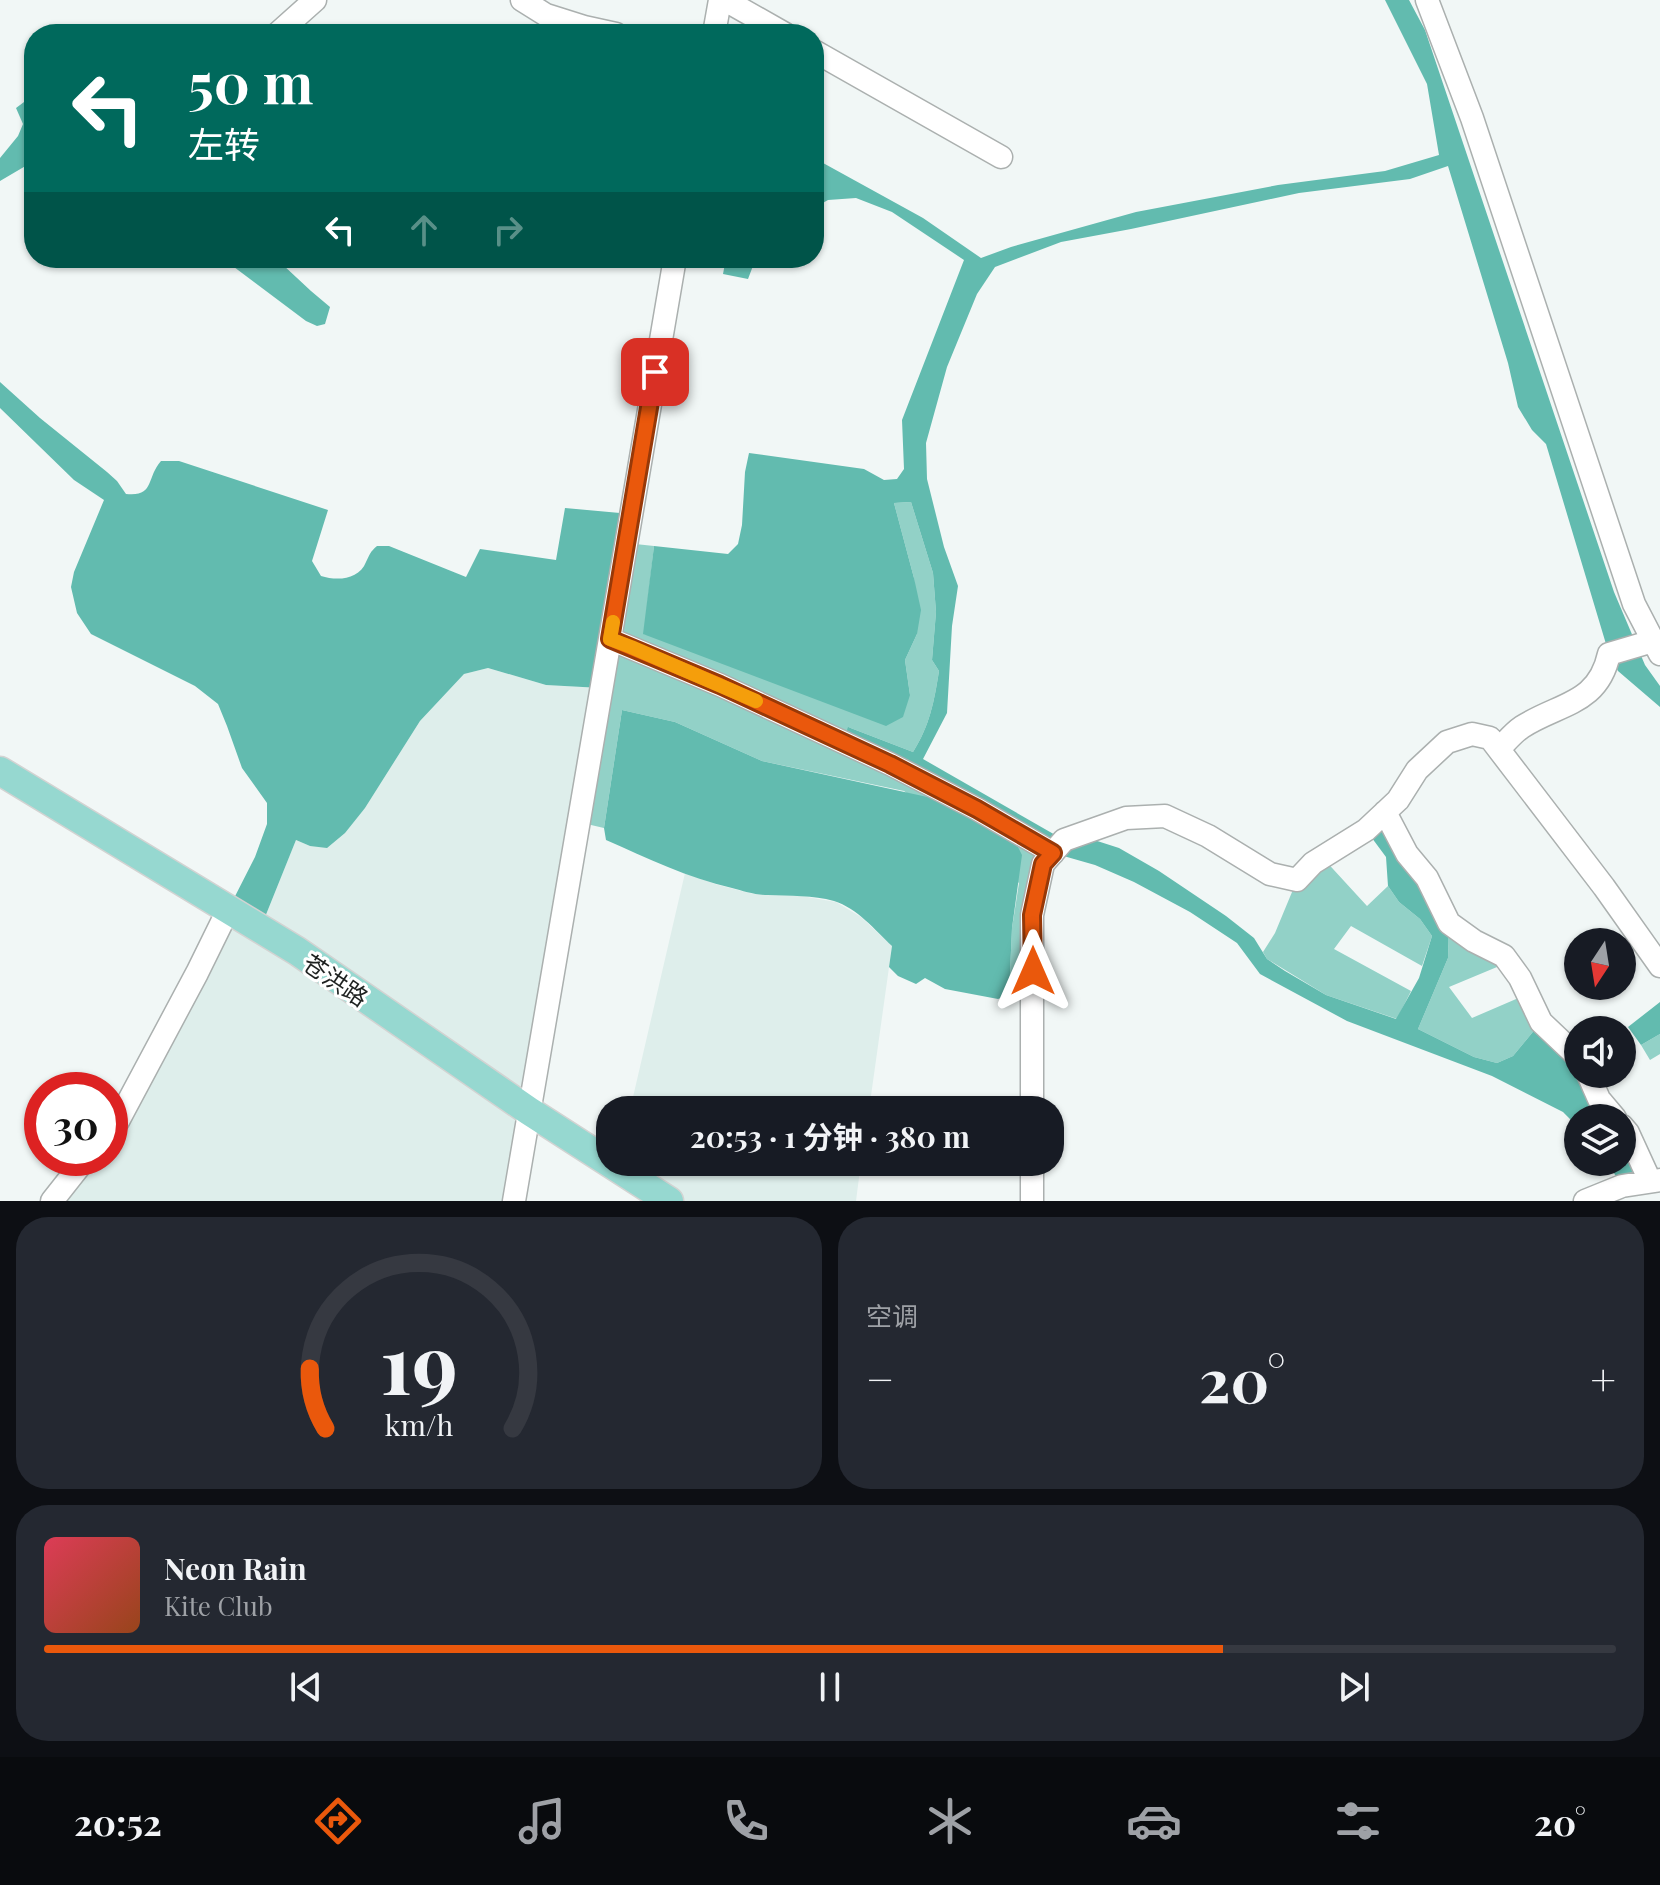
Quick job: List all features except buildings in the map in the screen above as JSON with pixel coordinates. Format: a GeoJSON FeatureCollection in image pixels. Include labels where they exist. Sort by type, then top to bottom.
{"type":"FeatureCollection","features":[{"type":"Feature","properties":{"kind":"main road"},"geometry":{"type":"LineString","coordinates":[[0,773],[297,951],[529,1113],[669,1201]]}},
{"type":"Feature","properties":{"kind":"main road","name":"苍洪路"},"geometry":{"type":"LineString","coordinates":[[0,773],[310,964],[661,1201]]}},
{"type":"Feature","properties":{"kind":"street"},"geometry":{"type":"LineString","coordinates":[[288,24],[315,0]]}},
{"type":"Feature","properties":{"kind":"street"},"geometry":{"type":"LineString","coordinates":[[522,0],[546,15],[574,24]]}},
{"type":"Feature","properties":{"kind":"street"},"geometry":{"type":"LineString","coordinates":[[717,24],[723,0],[767,24]]}},
{"type":"Feature","properties":{"kind":"street"},"geometry":{"type":"LineString","coordinates":[[1427,0],[1472,118],[1634,604],[1657,647],[1609,654],[1606,671],[1593,689],[1520,728],[1499,749]]}},
{"type":"Feature","properties":{"kind":"street"},"geometry":{"type":"LineString","coordinates":[[824,57],[1001,157]]}},
{"type":"Feature","properties":{"kind":"street"},"geometry":{"type":"LineString","coordinates":[[514,1201],[673,268]]}},
{"type":"Feature","properties":{"kind":"street"},"geometry":{"type":"LineString","coordinates":[[610,639],[720,685],[890,764],[1053,853]]}},
{"type":"Feature","properties":{"kind":"street"},"geometry":{"type":"LineString","coordinates":[[1032,1096],[1032,915],[1043,864],[1064,840],[1126,818],[1165,816],[1208,836],[1270,874],[1297,880],[1313,863],[1366,830],[1398,800],[1417,770],[1447,742],[1472,734],[1490,738],[1499,749],[1660,966]]}},
{"type":"Feature","properties":{"kind":"street"},"geometry":{"type":"LineString","coordinates":[[1385,812],[1407,854],[1427,878],[1449,923],[1474,941],[1504,956],[1520,978],[1541,1022],[1564,1044]]}},
{"type":"Feature","properties":{"kind":"street"},"geometry":{"type":"LineString","coordinates":[[128,1102],[227,912]]}},
{"type":"Feature","properties":{"kind":"street"},"geometry":{"type":"LineString","coordinates":[[1585,1201],[1622,1186],[1655,1180],[1636,1147]]}},
{"type":"Feature","properties":{"kind":"street"},"geometry":{"type":"LineString","coordinates":[[52,1201],[72,1176]]}},
{"type":"Feature","properties":{"kind":"street"},"geometry":{"type":"LineString","coordinates":[[1032,1176],[1032,1201]]}},
{"type":"Feature","properties":{"kind":"shaded area"},"geometry":{"type":"Polygon","coordinates":[[[1385,0],[1409,0],[1425,30],[1614,592],[1645,665],[1660,686],[1660,707],[1618,671],[1609,654],[1546,444],[1532,430],[1518,407],[1508,363],[1448,166],[1410,179],[1299,193],[1061,242],[995,267],[977,294],[947,367],[926,443],[927,479],[944,547],[958,586],[952,626],[947,713],[923,759],[1064,840],[1091,839],[1119,848],[1226,916],[1254,938],[1267,959],[1285,971],[1326,995],[1396,1019],[1419,978],[1432,936],[1388,886],[1386,857],[1366,830],[1385,812],[1449,923],[1448,958],[1418,1029],[1474,1057],[1497,1063],[1513,1056],[1541,1022],[1564,1044],[1564,1088],[1590,1088],[1603,1104],[1564,1104],[1564,1113],[1492,1076],[1347,1021],[1260,974],[1237,943],[1190,912],[1095,865],[1053,853],[843,742],[848,727],[913,752],[930,713],[939,671],[932,660],[936,612],[933,573],[911,502],[894,503],[921,610],[917,634],[905,660],[910,695],[903,717],[886,726],[643,634],[654,546],[728,554],[738,544],[749,453],[864,469],[884,480],[897,479],[904,469],[902,420],[964,260],[892,212],[856,198],[824,202],[824,164],[923,218],[981,258],[1136,212],[1278,185],[1385,171],[1439,155],[1427,84],[1385,0]]]}},
{"type":"Feature","properties":{"kind":"shaded area"},"geometry":{"type":"Polygon","coordinates":[[[24,102],[24,167],[0,181],[0,158],[18,136],[23,124],[16,108],[24,102]]]}},
{"type":"Feature","properties":{"kind":"shaded area"},"geometry":{"type":"Polygon","coordinates":[[[235,268],[286,268],[330,307],[325,324],[317,326],[235,268]]]}},
{"type":"Feature","properties":{"kind":"shaded area"},"geometry":{"type":"Polygon","coordinates":[[[724,268],[752,268],[748,279],[723,274],[724,268]]]}},
{"type":"Feature","properties":{"kind":"shaded area"},"geometry":{"type":"Polygon","coordinates":[[[0,382],[107,472],[126,494],[146,489],[161,461],[179,461],[328,510],[312,561],[321,576],[327,578],[353,576],[363,568],[377,546],[389,546],[466,577],[480,549],[556,560],[565,508],[631,514],[601,688],[546,685],[488,668],[464,674],[420,721],[365,808],[345,833],[327,848],[296,840],[259,932],[227,912],[255,857],[267,824],[267,803],[242,768],[218,704],[195,686],[91,634],[77,613],[71,587],[74,572],[104,500],[74,480],[0,408],[0,382]]]}},
{"type":"Feature","properties":{"kind":"shaded area"},"geometry":{"type":"Polygon","coordinates":[[[911,502],[933,573],[936,612],[932,660],[939,671],[930,713],[913,752],[848,727],[1053,853],[1043,864],[1033,998],[1009,995],[1012,928],[1019,883],[904,791],[762,761],[675,722],[622,710],[604,828],[578,822],[626,543],[654,546],[644,634],[910,695],[905,660],[917,634],[914,578],[894,503],[911,502]]]}},
{"type":"Feature","properties":{"kind":"shaded area"},"geometry":{"type":"Polygon","coordinates":[[[488,668],[546,685],[601,688],[514,1201],[52,1201],[72,1176],[128,1176],[128,1096],[227,912],[259,932],[296,840],[310,846],[365,808],[420,721],[464,674],[488,668]]]}},
{"type":"Feature","properties":{"kind":"shaded area"},"geometry":{"type":"Polygon","coordinates":[[[622,710],[675,722],[762,761],[932,798],[1016,843],[1022,855],[1012,928],[1009,995],[998,999],[945,989],[925,978],[916,984],[898,976],[889,967],[892,946],[858,914],[842,904],[810,897],[758,894],[716,884],[606,840],[604,828],[622,710]]]}},
{"type":"Feature","properties":{"kind":"shaded area"},"geometry":{"type":"Polygon","coordinates":[[[1322,857],[1367,906],[1388,886],[1432,936],[1422,966],[1351,926],[1334,949],[1411,991],[1397,1019],[1326,995],[1267,959],[1263,952],[1275,933],[1297,880],[1322,857]]]}},
{"type":"Feature","properties":{"kind":"shaded area"},"geometry":{"type":"Polygon","coordinates":[[[685,873],[749,893],[790,894],[836,902],[861,917],[892,946],[871,1096],[633,1096],[685,873]]]}},
{"type":"Feature","properties":{"kind":"shaded area"},"geometry":{"type":"Polygon","coordinates":[[[1449,923],[1509,962],[1449,987],[1472,1018],[1528,994],[1541,1022],[1513,1056],[1497,1063],[1474,1057],[1418,1029],[1448,958],[1449,923]]]}},
{"type":"Feature","properties":{"kind":"shaded area"},"geometry":{"type":"Polygon","coordinates":[[[1660,1002],[1660,1034],[1641,1045],[1636,1038],[1636,1021],[1660,1002]]]}},
{"type":"Feature","properties":{"kind":"shaded area"},"geometry":{"type":"Polygon","coordinates":[[[1660,1034],[1660,1054],[1650,1060],[1641,1045],[1660,1034]]]}},
{"type":"Feature","properties":{"kind":"shaded area"},"geometry":{"type":"Polygon","coordinates":[[[1636,1154],[1650,1181],[1622,1186],[1616,1176],[1636,1176],[1636,1154]]]}},
{"type":"Feature","properties":{"kind":"shaded area"},"geometry":{"type":"Polygon","coordinates":[[[633,1176],[859,1176],[856,1201],[661,1201],[633,1176]]]}},
{"type":"Feature","properties":{"kind":"slow traffic"},"geometry":{"type":"LineString","coordinates":[[613,622],[610,639],[756,701]]}},
{"type":"Feature","properties":{"kind":"route"},"geometry":{"type":"LineString","coordinates":[[655,372],[610,639],[720,685],[890,764],[1053,853],[1043,864],[1032,915],[1033,971]]}}]}
